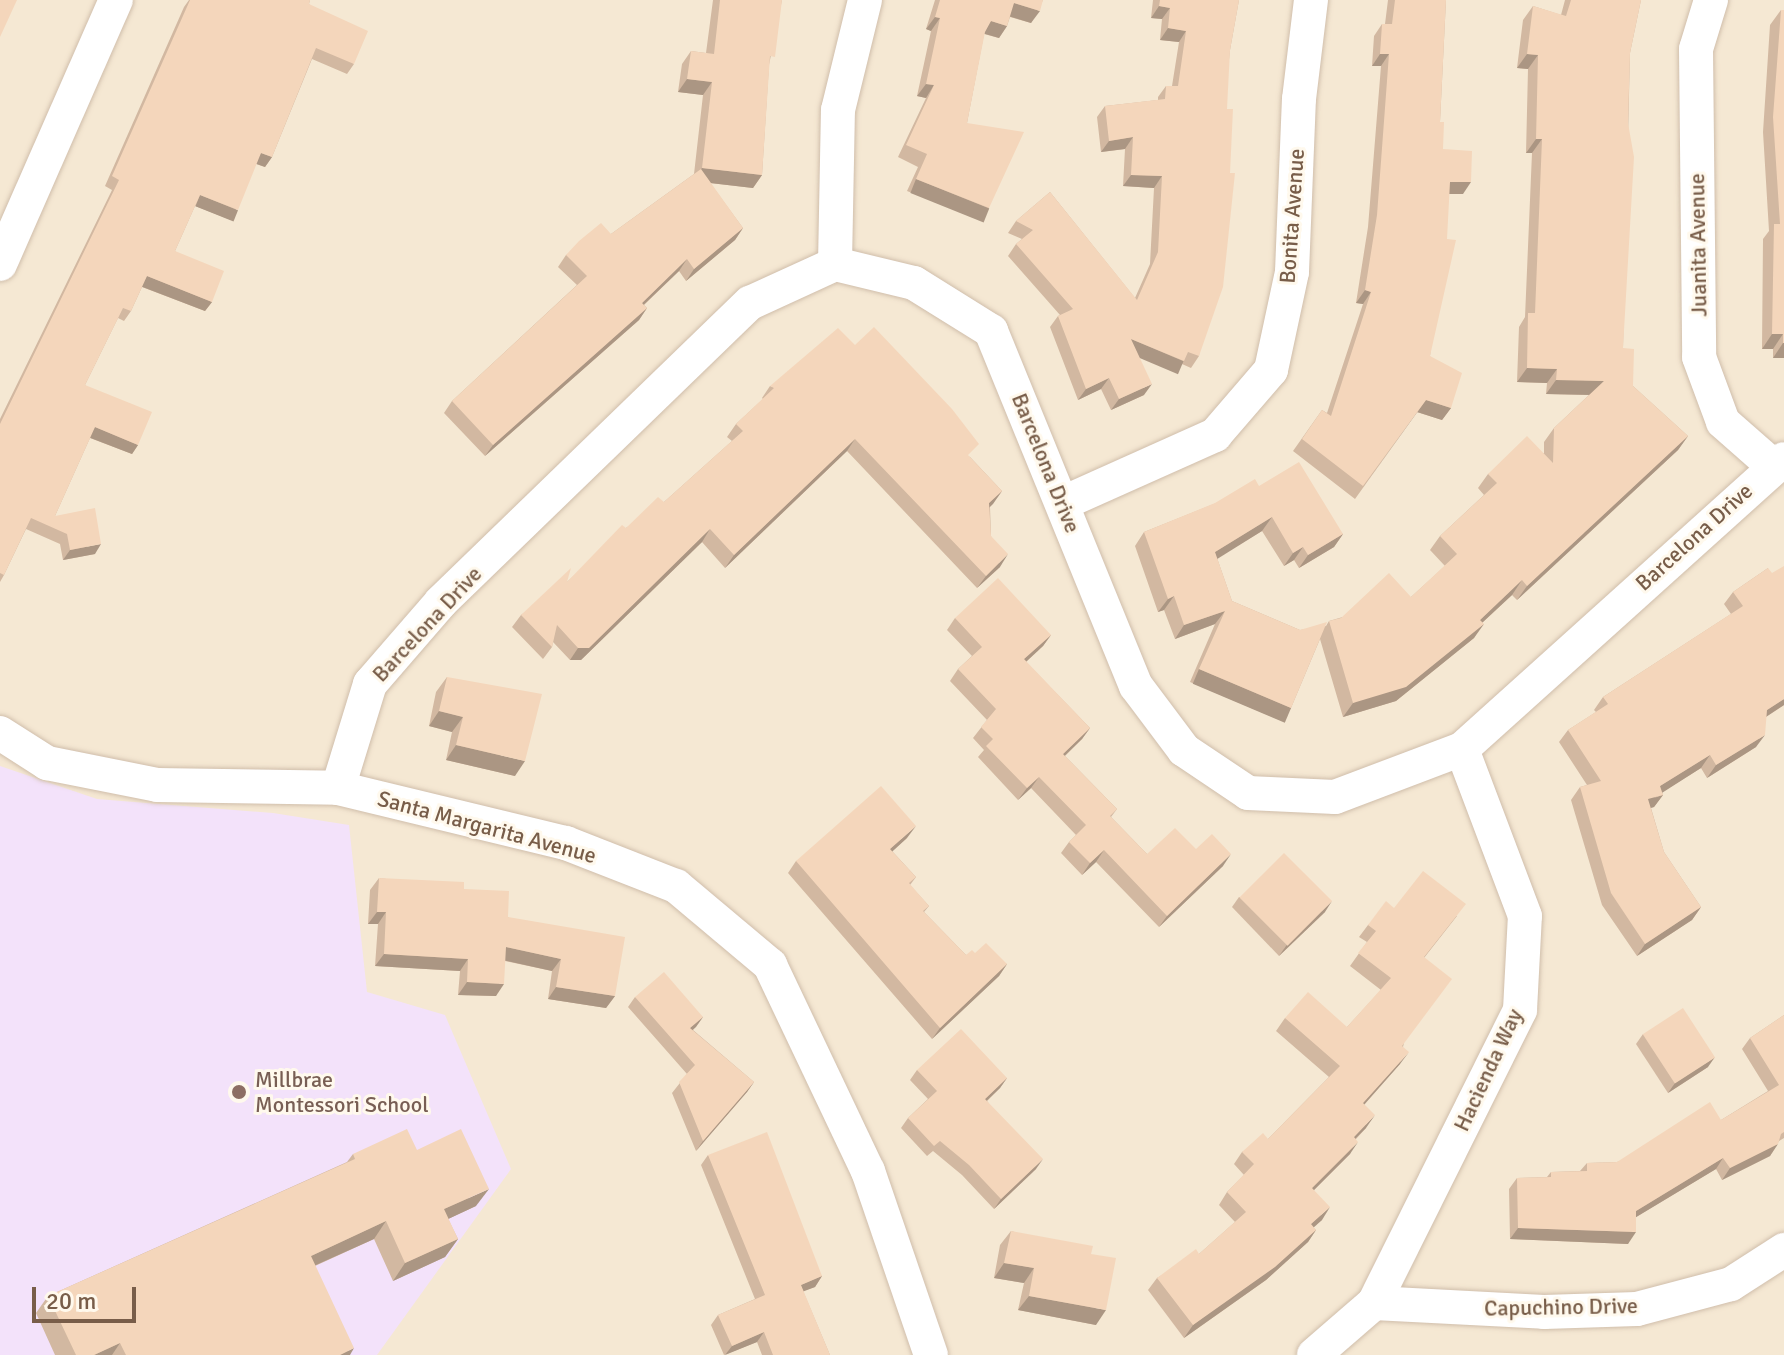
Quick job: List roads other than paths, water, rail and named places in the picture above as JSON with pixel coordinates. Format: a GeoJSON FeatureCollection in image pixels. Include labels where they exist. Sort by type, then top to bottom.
{"type":"FeatureCollection","features":[{"type":"Feature","properties":{"kind":"street"},"geometry":{"type":"LineString","coordinates":[[0,264],[116,0]]}},
{"type":"Feature","properties":{"kind":"street"},"geometry":{"type":"LineString","coordinates":[[835,264],[838,110],[865,0]]}},
{"type":"Feature","properties":{"kind":"street","name":"Bonita Avenue"},"geometry":{"type":"LineString","coordinates":[[1063,503],[1215,435],[1271,370],[1292,272],[1299,99],[1311,0]]}},
{"type":"Feature","properties":{"kind":"street","name":"Juanita Avenue"},"geometry":{"type":"LineString","coordinates":[[1711,0],[1696,49],[1699,357],[1723,422],[1778,462]]}},
{"type":"Feature","properties":{"kind":"street","name":"Barcelona Drive"},"geometry":{"type":"LineString","coordinates":[[338,788],[370,684],[441,602],[750,303],[835,264],[914,283],[991,331],[1136,686],[1184,750],[1248,793],[1335,797],[1462,749],[1778,462]]}},
{"type":"Feature","properties":{"kind":"street","name":"Santa Margarita Avenue"},"geometry":{"type":"LineString","coordinates":[[0,733],[47,763],[157,785],[338,788],[566,843],[676,886],[770,965],[868,1171],[931,1355]]}},
{"type":"Feature","properties":{"kind":"street","name":"Hacienda Way"},"geometry":{"type":"LineString","coordinates":[[1314,1355],[1374,1303],[1520,1010],[1525,916],[1462,749]]}},
{"type":"Feature","properties":{"kind":"street","name":"Capuchino Drive"},"geometry":{"type":"LineString","coordinates":[[1374,1303],[1544,1312],[1637,1309],[1731,1284],[1784,1250]]}},
{"type":"Feature","properties":{"kind":"place","name":"Millbrae Montessori School"},"geometry":{"type":"Point","coordinates":[239,1092]}}]}
